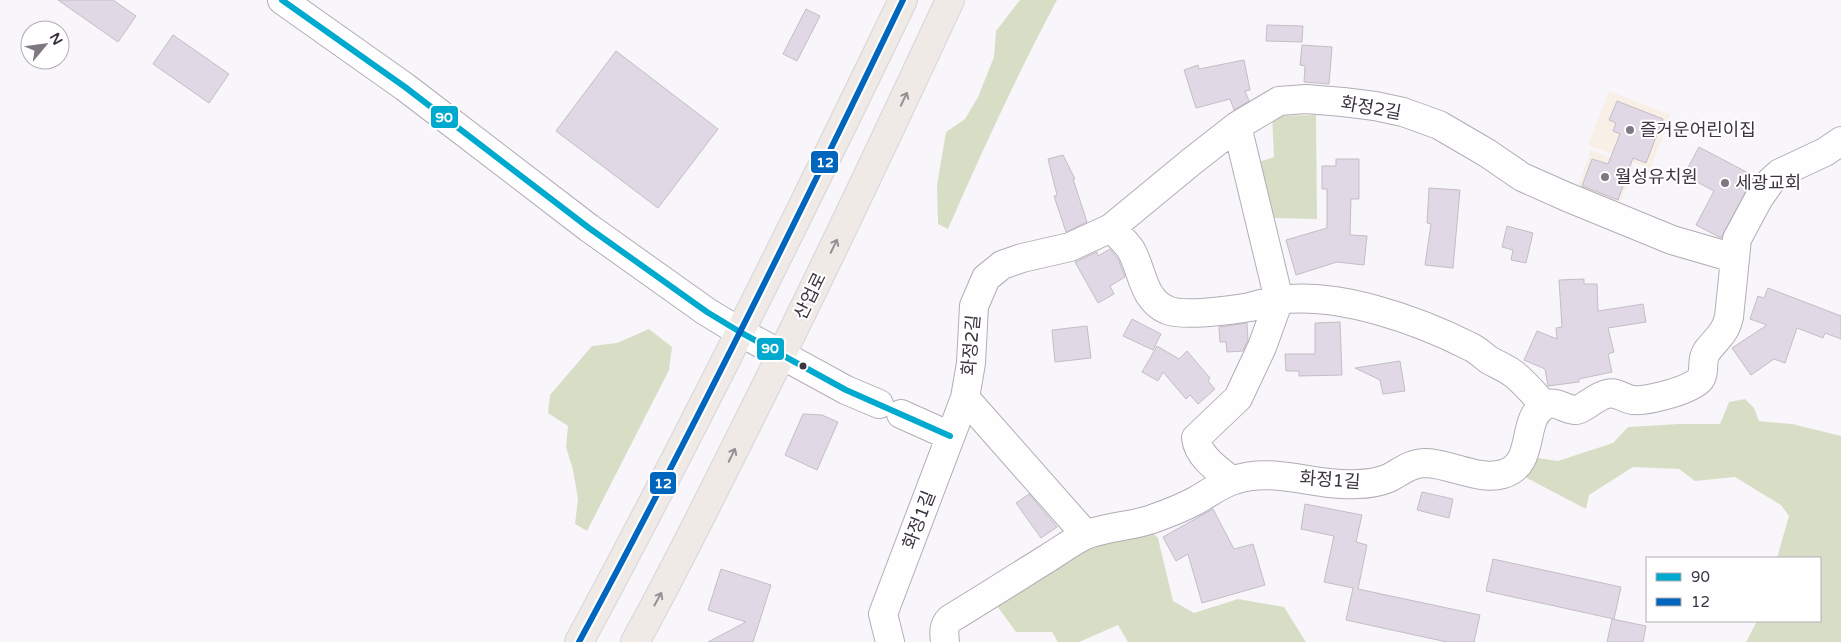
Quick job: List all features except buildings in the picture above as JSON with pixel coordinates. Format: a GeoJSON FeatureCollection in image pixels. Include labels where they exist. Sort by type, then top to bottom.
{"type":"FeatureCollection","features":[{"type":"Feature","properties":{"kind":"main road"},"geometry":{"type":"LineString","coordinates":[[579,642],[631,547],[740,332],[903,0]]}},
{"type":"Feature","properties":{"kind":"main road","name":"산업로"},"geometry":{"type":"LineString","coordinates":[[635,642],[674,570],[782,354],[950,0]]}},
{"type":"Feature","properties":{"kind":"street"},"geometry":{"type":"LineString","coordinates":[[282,0],[405,87],[589,228],[677,292],[740,332],[846,390],[950,436]]}},
{"type":"Feature","properties":{"kind":"street","name":"화정2길"},"geometry":{"type":"LineString","coordinates":[[965,398],[971,363],[974,306],[986,278],[1002,265],[1070,246],[1111,228],[1237,126],[1279,101],[1306,99],[1375,106],[1403,112],[1439,125],[1487,153],[1522,177],[1567,197],[1672,240],[1734,258]]}},
{"type":"Feature","properties":{"kind":"street"},"geometry":{"type":"LineString","coordinates":[[1231,480],[1216,468],[1197,448],[1196,438],[1238,398],[1262,347],[1279,300],[1237,126]]}},
{"type":"Feature","properties":{"kind":"street"},"geometry":{"type":"LineString","coordinates":[[1111,228],[1131,249],[1139,266],[1143,284],[1154,300],[1167,310],[1182,313],[1207,312],[1248,307],[1279,300],[1336,300],[1391,314],[1446,335],[1473,348],[1515,375],[1544,406],[1555,404],[1573,410],[1581,409],[1597,397],[1608,393],[1621,394],[1632,400],[1648,399],[1696,384],[1702,378],[1702,359],[1726,329],[1729,317],[1737,239],[1759,198],[1771,181],[1780,173],[1825,152],[1841,141]]}},
{"type":"Feature","properties":{"kind":"street"},"geometry":{"type":"LineString","coordinates":[[965,398],[1086,535]]}},
{"type":"Feature","properties":{"kind":"street","name":"화정1길"},"geometry":{"type":"LineString","coordinates":[[890,642],[883,614],[965,398]]}},
{"type":"Feature","properties":{"kind":"street","name":"화정1길"},"geometry":{"type":"LineString","coordinates":[[945,642],[944,629],[950,619],[1086,535],[1114,526],[1153,519],[1195,501],[1231,480],[1252,475],[1288,477],[1327,484],[1356,485],[1388,478],[1414,463],[1429,463],[1488,476],[1503,474],[1516,468],[1523,458],[1536,414],[1544,406]]}},
{"type":"Feature","properties":{"kind":"shaded area","name":"즐거운어린이집"},"geometry":{"type":"Polygon","coordinates":[[[1609,91],[1671,115],[1650,169],[1588,145],[1609,91]]]}},
{"type":"Feature","properties":{"kind":"shaded area","name":"월성유치원"},"geometry":{"type":"Polygon","coordinates":[[[1591,150],[1634,166],[1619,205],[1577,189],[1591,150]]]}},
{"type":"Feature","properties":{"kind":"green space"},"geometry":{"type":"Polygon","coordinates":[[[1020,0],[1057,0],[1000,113],[948,229],[938,224],[937,185],[946,132],[965,119],[978,97],[994,57],[996,31],[1020,0]]]}},
{"type":"Feature","properties":{"kind":"green space"},"geometry":{"type":"Polygon","coordinates":[[[1316,115],[1317,219],[1273,218],[1258,162],[1274,157],[1272,116],[1316,115]]]}},
{"type":"Feature","properties":{"kind":"green space"},"geometry":{"type":"Polygon","coordinates":[[[649,329],[672,347],[669,370],[587,531],[575,524],[578,499],[573,470],[566,447],[568,426],[548,413],[550,395],[592,346],[617,343],[649,329]]]}},
{"type":"Feature","properties":{"kind":"green space"},"geometry":{"type":"Polygon","coordinates":[[[1745,399],[1754,408],[1759,421],[1792,424],[1841,436],[1841,642],[1746,642],[1756,622],[1821,622],[1821,557],[1777,557],[1789,516],[1781,505],[1735,477],[1695,481],[1679,469],[1633,467],[1589,495],[1586,509],[1521,475],[1531,457],[1558,461],[1613,443],[1628,427],[1720,424],[1729,402],[1745,399]]]}},
{"type":"Feature","properties":{"kind":"green space"},"geometry":{"type":"Polygon","coordinates":[[[1151,531],[1158,538],[1173,601],[1194,613],[1238,599],[1284,607],[1306,642],[1128,642],[1118,625],[1079,642],[1058,642],[1052,632],[1016,632],[997,606],[1003,596],[1095,545],[1151,531]]]}},
{"type":"Feature","properties":{"kind":"transit line","name":"90"},"geometry":{"type":"LineString","coordinates":[[282,0],[405,87],[589,228],[707,312],[846,390],[950,436]]}},
{"type":"Feature","properties":{"kind":"transit line","name":"12"},"geometry":{"type":"LineString","coordinates":[[579,642],[745,323],[903,0]]}},
{"type":"Feature","properties":{"kind":"place","name":"즐거운어린이집"},"geometry":{"type":"Point","coordinates":[1630,130]}},
{"type":"Feature","properties":{"kind":"place","name":"월성유치원"},"geometry":{"type":"Point","coordinates":[1605,177]}},
{"type":"Feature","properties":{"kind":"place","name":"세광교회"},"geometry":{"type":"Point","coordinates":[1725,183]}}]}
